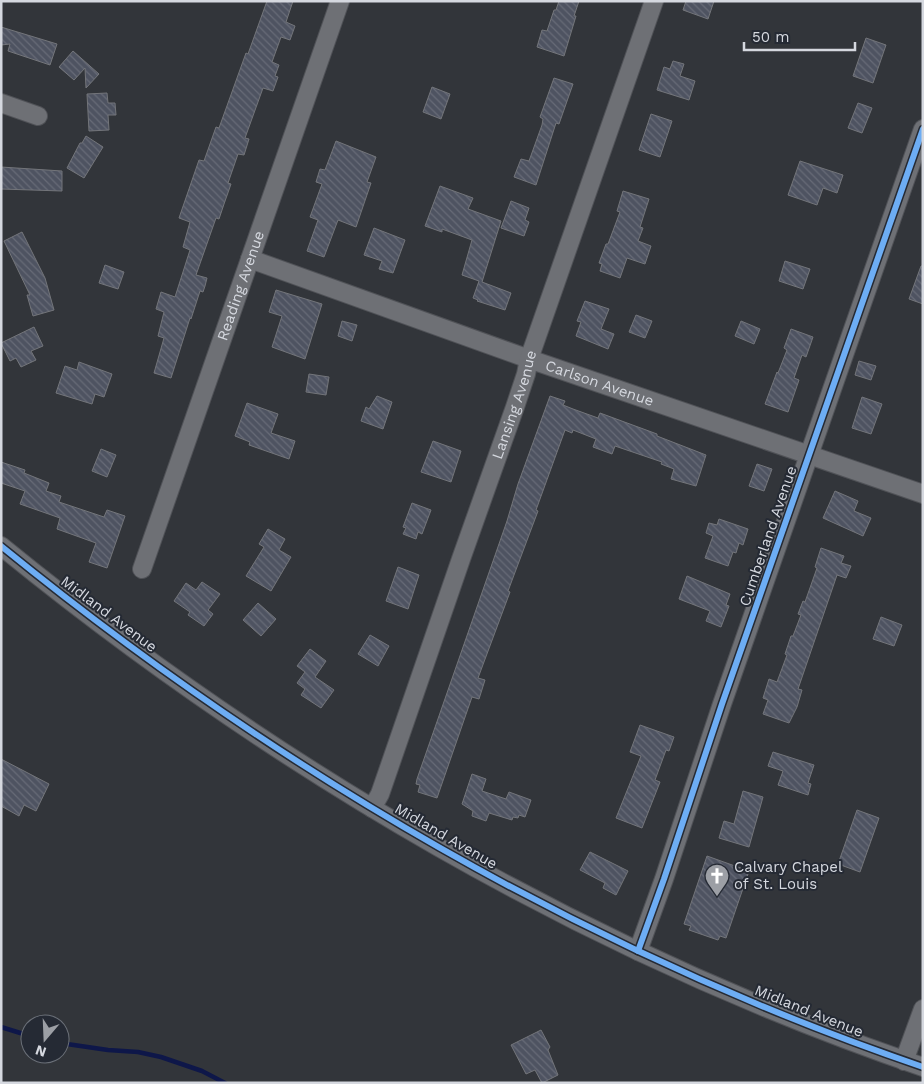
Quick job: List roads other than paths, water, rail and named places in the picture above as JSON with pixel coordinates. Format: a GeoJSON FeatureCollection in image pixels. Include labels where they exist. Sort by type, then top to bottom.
{"type":"FeatureCollection","features":[{"type":"Feature","properties":{"kind":"street","name":"Reading Avenue"},"geometry":{"type":"LineString","coordinates":[[142,569],[340,1]]}},
{"type":"Feature","properties":{"kind":"street","name":"Lansing Avenue"},"geometry":{"type":"LineString","coordinates":[[372,808],[380,794],[459,564],[516,407],[529,359],[654,1]]}},
{"type":"Feature","properties":{"kind":"street"},"geometry":{"type":"LineString","coordinates":[[1,103],[38,116]]}},
{"type":"Feature","properties":{"kind":"street","name":"Cumberland Avenue"},"geometry":{"type":"LineString","coordinates":[[638,951],[808,455],[923,129]]}},
{"type":"Feature","properties":{"kind":"street","name":"Carlson Avenue"},"geometry":{"type":"LineString","coordinates":[[250,259],[529,359],[923,494]]}},
{"type":"Feature","properties":{"kind":"street","name":"Midland Avenue"},"geometry":{"type":"LineString","coordinates":[[1,546],[115,636],[295,760],[372,808],[483,872],[638,951],[766,1008],[923,1067]]}},
{"type":"Feature","properties":{"kind":"street"},"geometry":{"type":"LineString","coordinates":[[904,1061],[923,1009]]}},
{"type":"Feature","properties":{"kind":"waterway"},"geometry":{"type":"LineString","coordinates":[[1,1027],[20,1033]]}},
{"type":"Feature","properties":{"kind":"waterway"},"geometry":{"type":"LineString","coordinates":[[70,1044],[138,1052],[161,1057],[202,1071],[225,1083]]}},
{"type":"Feature","properties":{"kind":"place","name":"Calvary Chapel of St. Louis"},"geometry":{"type":"Point","coordinates":[717,897]}}]}
